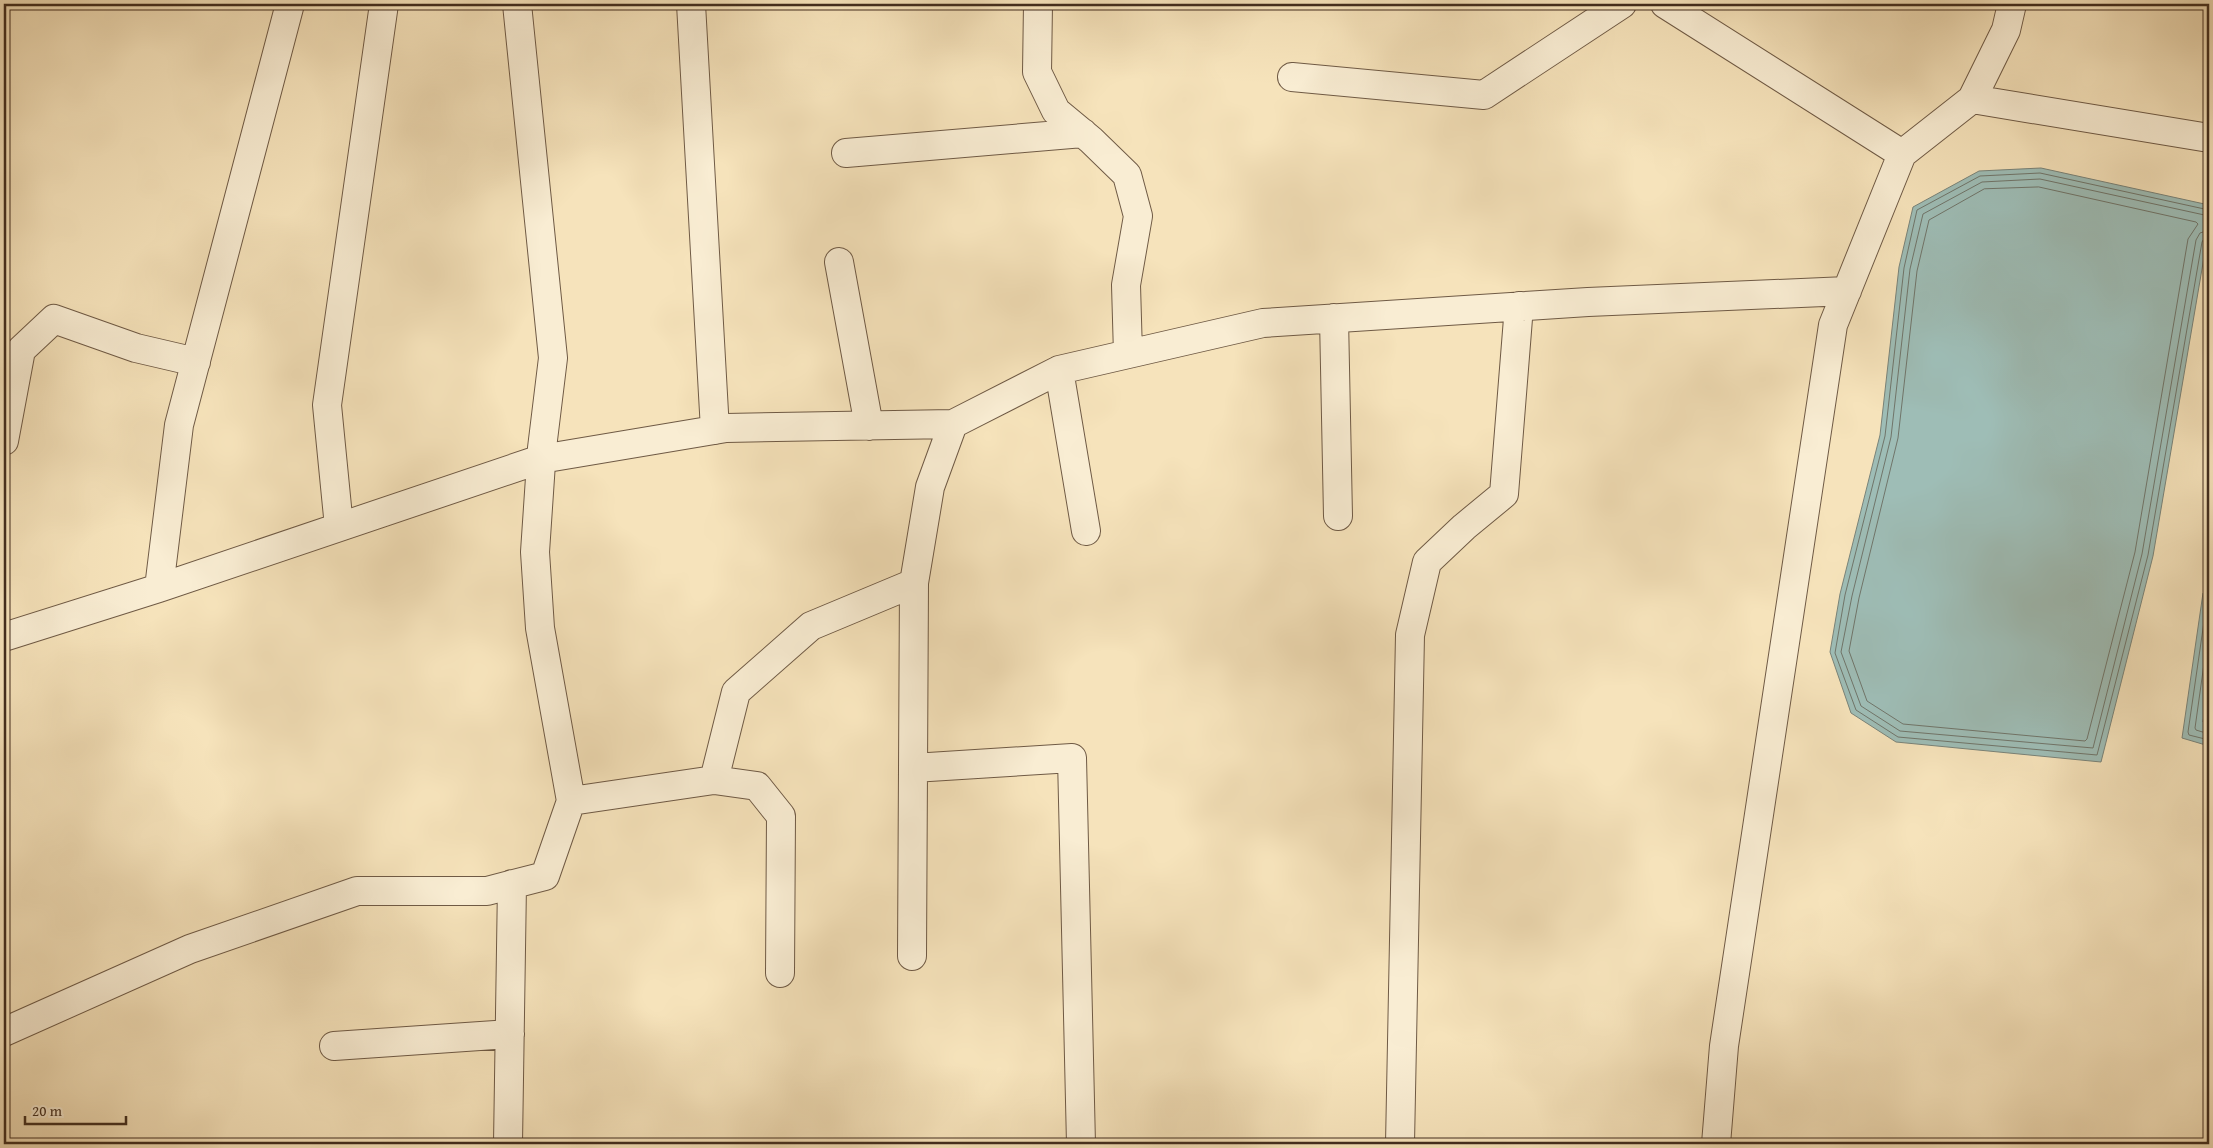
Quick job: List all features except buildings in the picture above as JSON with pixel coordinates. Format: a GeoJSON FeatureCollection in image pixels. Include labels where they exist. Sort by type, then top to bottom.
{"type":"FeatureCollection","features":[{"type":"Feature","properties":{"kind":"street"},"geometry":{"type":"LineString","coordinates":[[159,588],[179,425],[290,4]]}},
{"type":"Feature","properties":{"kind":"street"},"geometry":{"type":"LineString","coordinates":[[338,527],[327,405],[384,4]]}},
{"type":"Feature","properties":{"kind":"street"},"geometry":{"type":"LineString","coordinates":[[4,1032],[190,949],[357,891],[488,891],[545,876],[571,801],[540,628],[535,552],[541,460],[553,358],[517,4]]}},
{"type":"Feature","properties":{"kind":"street"},"geometry":{"type":"LineString","coordinates":[[691,4],[715,430]]}},
{"type":"Feature","properties":{"kind":"street"},"geometry":{"type":"LineString","coordinates":[[1038,4],[1037,72],[1056,111],[1083,133],[1127,175],[1138,216],[1126,285],[1128,354]]}},
{"type":"Feature","properties":{"kind":"street"},"geometry":{"type":"LineString","coordinates":[[1292,78],[1484,95],[1622,4]]}},
{"type":"Feature","properties":{"kind":"street"},"geometry":{"type":"LineString","coordinates":[[1664,4],[1902,154]]}},
{"type":"Feature","properties":{"kind":"street"},"geometry":{"type":"LineString","coordinates":[[1716,1144],[1724,1046],[1833,325],[1902,154],[1972,99],[2006,30],[2012,4]]}},
{"type":"Feature","properties":{"kind":"street"},"geometry":{"type":"LineString","coordinates":[[1972,99],[2209,138]]}},
{"type":"Feature","properties":{"kind":"street"},"geometry":{"type":"LineString","coordinates":[[846,154],[1083,133]]}},
{"type":"Feature","properties":{"kind":"street"},"geometry":{"type":"LineString","coordinates":[[839,262],[869,426]]}},
{"type":"Feature","properties":{"kind":"street"},"geometry":{"type":"LineString","coordinates":[[4,637],[159,588],[541,460],[726,428],[953,424],[1059,370],[1263,323],[1519,306],[1847,291]]}},
{"type":"Feature","properties":{"kind":"street"},"geometry":{"type":"LineString","coordinates":[[1400,1144],[1410,635],[1426,562],[1504,494],[1519,306]]}},
{"type":"Feature","properties":{"kind":"street"},"geometry":{"type":"LineString","coordinates":[[1334,318],[1338,516]]}},
{"type":"Feature","properties":{"kind":"street"},"geometry":{"type":"LineString","coordinates":[[4,440],[21,350],[54,319],[136,348],[196,362]]}},
{"type":"Feature","properties":{"kind":"street"},"geometry":{"type":"LineString","coordinates":[[1059,370],[1086,531]]}},
{"type":"Feature","properties":{"kind":"street"},"geometry":{"type":"LineString","coordinates":[[912,956],[914,583],[930,487],[953,424]]}},
{"type":"Feature","properties":{"kind":"street"},"geometry":{"type":"LineString","coordinates":[[714,780],[736,692],[811,626],[914,583]]}},
{"type":"Feature","properties":{"kind":"street"},"geometry":{"type":"LineString","coordinates":[[913,768],[1072,758],[1081,1144]]}},
{"type":"Feature","properties":{"kind":"street"},"geometry":{"type":"LineString","coordinates":[[571,801],[714,780],[758,786],[781,816],[780,973]]}},
{"type":"Feature","properties":{"kind":"street"},"geometry":{"type":"LineString","coordinates":[[508,1144],[512,884]]}},
{"type":"Feature","properties":{"kind":"street"},"geometry":{"type":"LineString","coordinates":[[334,1046],[510,1034]]}},
{"type":"Feature","properties":{"kind":"water"},"geometry":{"type":"Polygon","coordinates":[[[2041,168],[2209,205],[2209,228],[2153,556],[2101,762],[1896,742],[1851,713],[1830,652],[1840,594],[1880,435],[1899,267],[1913,207],[1979,171],[2041,168]]]}},
{"type":"Feature","properties":{"kind":"water"},"geometry":{"type":"Polygon","coordinates":[[[2203,593],[2209,594],[2209,746],[2182,738],[2203,593]]]}}]}
